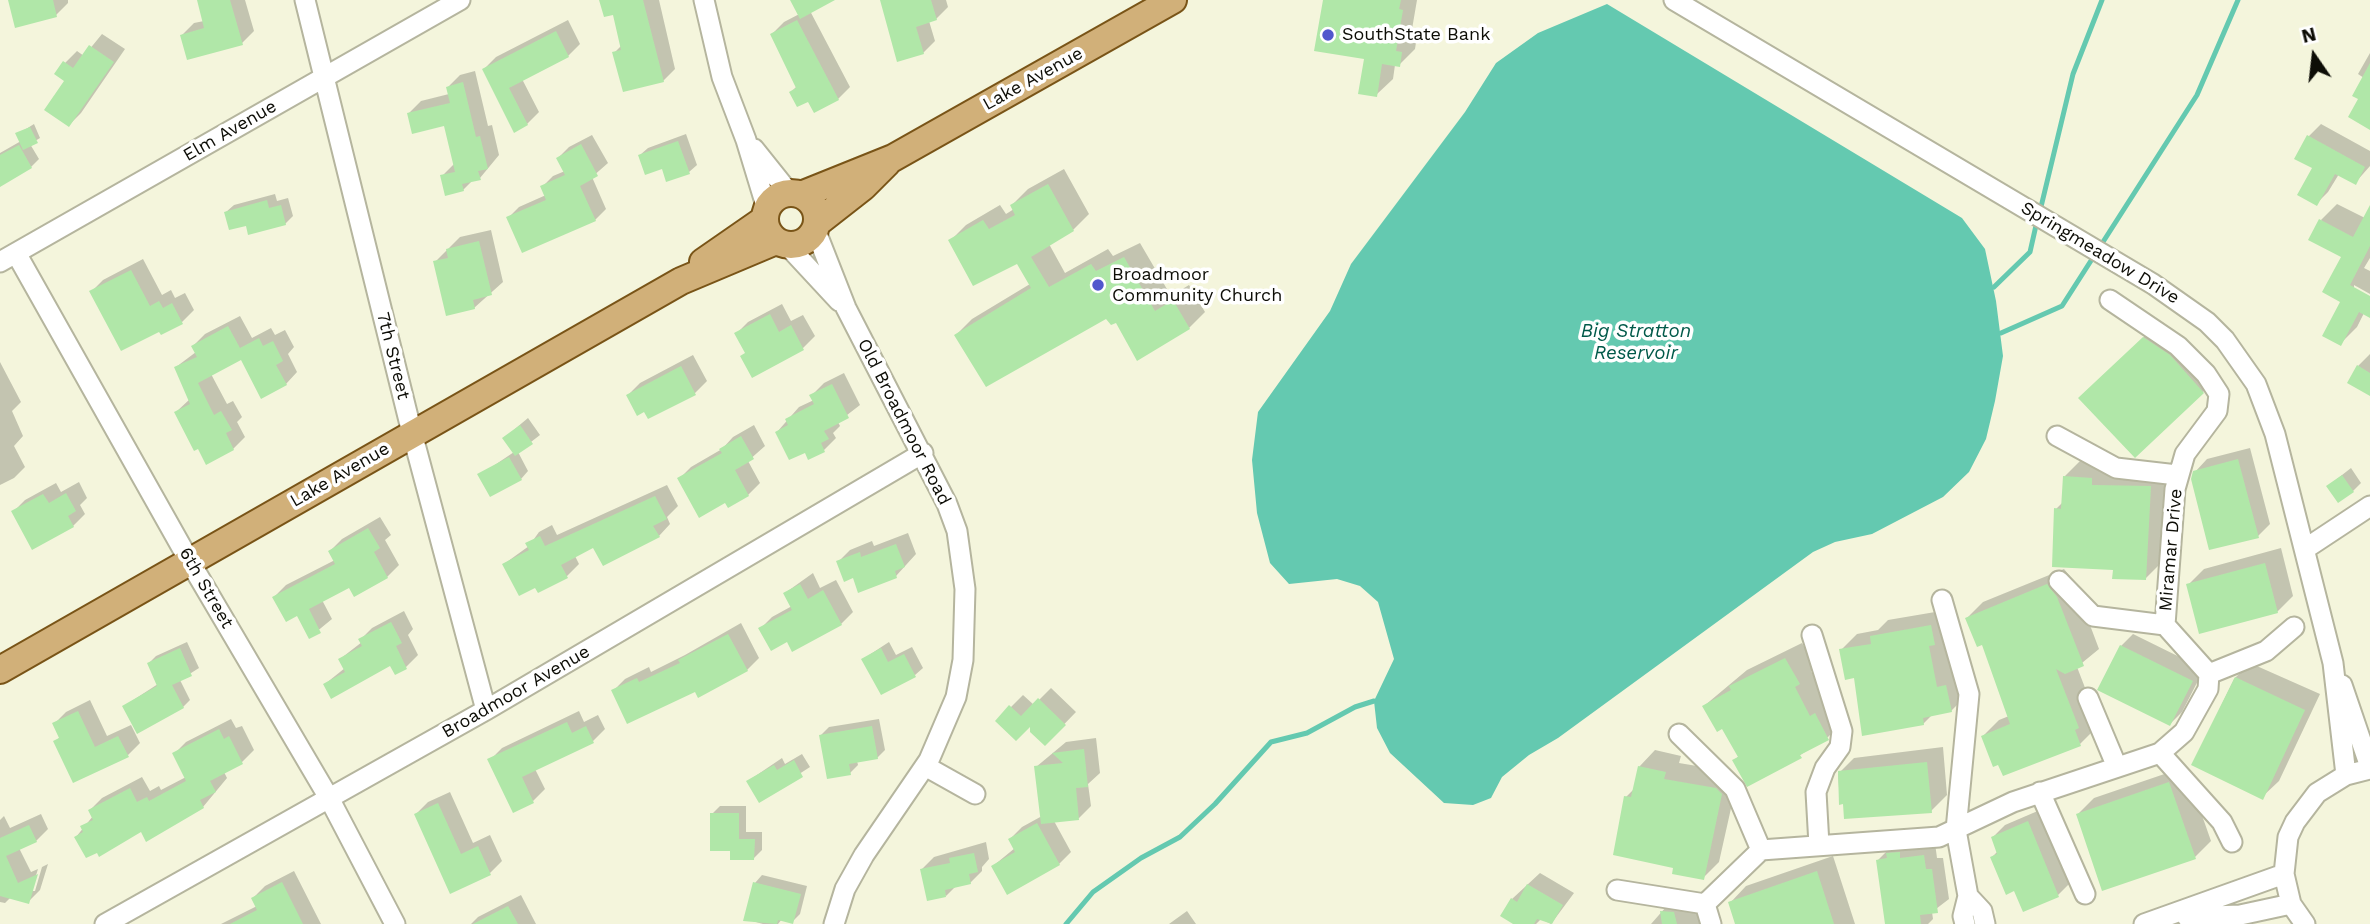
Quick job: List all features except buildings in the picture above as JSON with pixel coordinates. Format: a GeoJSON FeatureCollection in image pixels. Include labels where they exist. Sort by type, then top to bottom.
{"type":"FeatureCollection","features":[{"type":"Feature","properties":{"kind":"main road","name":"Lake Avenue"},"geometry":{"type":"LineString","coordinates":[[795,195],[893,158],[1173,0]]}},
{"type":"Feature","properties":{"kind":"main road","name":"Lake Avenue"},"geometry":{"type":"LineString","coordinates":[[816,226],[893,158]]}},
{"type":"Feature","properties":{"kind":"main road"},"geometry":{"type":"LineString","coordinates":[[795,195],[812,204],[816,226],[804,242],[774,229],[777,198],[795,195]]}},
{"type":"Feature","properties":{"kind":"main road","name":"Lake Avenue"},"geometry":{"type":"LineString","coordinates":[[0,670],[681,281],[716,250],[774,229]]}},
{"type":"Feature","properties":{"kind":"street","name":"7th Street"},"geometry":{"type":"LineString","coordinates":[[304,0],[412,433],[485,710]]}},
{"type":"Feature","properties":{"kind":"street","name":"Elm Avenue"},"geometry":{"type":"LineString","coordinates":[[8,257],[460,0]]}},
{"type":"Feature","properties":{"kind":"street","name":"Old Broadmoor Road"},"geometry":{"type":"LineString","coordinates":[[704,0],[722,77],[746,140],[774,229],[846,308]]}},
{"type":"Feature","properties":{"kind":"street","name":"Springmeadow Drive"},"geometry":{"type":"LineString","coordinates":[[1674,0],[2153,284],[2207,322],[2225,340],[2256,384],[2275,434],[2333,663],[2370,768]]}},
{"type":"Feature","properties":{"kind":"street","name":"Old Broadmoor Road"},"geometry":{"type":"LineString","coordinates":[[746,140],[795,195]]}},
{"type":"Feature","properties":{"kind":"street","name":"Old Broadmoor Road"},"geometry":{"type":"LineString","coordinates":[[816,226],[846,308],[936,478],[957,531],[962,560],[966,622],[956,697],[925,766],[864,855],[845,890],[834,924]]}},
{"type":"Feature","properties":{"kind":"street","name":"6th Street"},"geometry":{"type":"LineString","coordinates":[[8,257],[329,798],[395,924]]}},
{"type":"Feature","properties":{"kind":"street","name":"Miramar Drive"},"geometry":{"type":"LineString","coordinates":[[2110,300],[2178,345],[2206,374],[2219,394],[2217,411],[2185,454],[2177,475],[2165,625]]}},
{"type":"Feature","properties":{"kind":"street","name":"Miramar Drive"},"geometry":{"type":"LineString","coordinates":[[2057,436],[2116,468],[2177,475]]}},
{"type":"Feature","properties":{"kind":"street","name":"Broadmoor Avenue"},"geometry":{"type":"LineString","coordinates":[[105,924],[485,710],[923,453]]}},
{"type":"Feature","properties":{"kind":"street"},"geometry":{"type":"LineString","coordinates":[[2305,549],[2370,506]]}},
{"type":"Feature","properties":{"kind":"street","name":"Miramar Drive"},"geometry":{"type":"LineString","coordinates":[[2059,581],[2093,616],[2165,625],[2209,674]]}},
{"type":"Feature","properties":{"kind":"street"},"geometry":{"type":"LineString","coordinates":[[1942,600],[1969,694],[1956,830],[1968,896],[1963,916],[1965,924]]}},
{"type":"Feature","properties":{"kind":"street"},"geometry":{"type":"LineString","coordinates":[[1706,904],[1761,850],[1939,837],[1985,814],[2040,792],[2160,753],[2184,733],[2208,689],[2209,674],[2266,651],[2294,627]]}},
{"type":"Feature","properties":{"kind":"street"},"geometry":{"type":"LineString","coordinates":[[1812,635],[1842,731],[1840,747],[1825,768],[1816,792],[1819,845]]}},
{"type":"Feature","properties":{"kind":"street","name":"Springmeadow Drive"},"geometry":{"type":"LineString","coordinates":[[2333,663],[2346,775]]}},
{"type":"Feature","properties":{"kind":"street"},"geometry":{"type":"LineString","coordinates":[[2088,698],[2117,768]]}},
{"type":"Feature","properties":{"kind":"street"},"geometry":{"type":"LineString","coordinates":[[1679,734],[1735,789],[1761,850]]}},
{"type":"Feature","properties":{"kind":"street"},"geometry":{"type":"LineString","coordinates":[[2160,753],[2222,822],[2232,842]]}},
{"type":"Feature","properties":{"kind":"street"},"geometry":{"type":"LineString","coordinates":[[925,766],[975,794]]}},
{"type":"Feature","properties":{"kind":"street"},"geometry":{"type":"LineString","coordinates":[[2305,924],[2291,904],[2284,874],[2288,837],[2304,807],[2317,793],[2346,775],[2370,768]]}},
{"type":"Feature","properties":{"kind":"street"},"geometry":{"type":"LineString","coordinates":[[2040,792],[2085,894]]}},
{"type":"Feature","properties":{"kind":"street"},"geometry":{"type":"LineString","coordinates":[[2144,924],[2168,918],[2284,874]]}},
{"type":"Feature","properties":{"kind":"street"},"geometry":{"type":"LineString","coordinates":[[1617,890],[1706,904]]}},
{"type":"Feature","properties":{"kind":"street"},"geometry":{"type":"LineString","coordinates":[[1968,896],[1982,911],[1985,924]]}},
{"type":"Feature","properties":{"kind":"street"},"geometry":{"type":"LineString","coordinates":[[1706,904],[1711,924]]}},
{"type":"Feature","properties":{"kind":"street"},"geometry":{"type":"LineString","coordinates":[[2168,918],[2240,915],[2291,904]]}},
{"type":"Feature","properties":{"kind":"water","name":"Big Stratton Reservoir"},"geometry":{"type":"Polygon","coordinates":[[[1607,4],[1962,218],[1985,249],[1996,301],[2003,356],[1995,401],[1986,439],[1969,472],[1943,497],[1872,534],[1835,542],[1813,552],[1558,738],[1529,755],[1502,777],[1491,798],[1473,805],[1444,803],[1390,753],[1377,728],[1374,701],[1394,659],[1378,602],[1360,586],[1337,579],[1289,584],[1270,563],[1257,513],[1252,460],[1258,412],[1330,311],[1351,264],[1465,112],[1496,63],[1538,33],[1607,4]]]}},
{"type":"Feature","properties":{"kind":"waterway"},"geometry":{"type":"LineString","coordinates":[[2040,211],[2073,74],[2102,0]]}},
{"type":"Feature","properties":{"kind":"waterway"},"geometry":{"type":"LineString","coordinates":[[2001,333],[2062,306],[2197,95],[2238,0]]}},
{"type":"Feature","properties":{"kind":"waterway"},"geometry":{"type":"LineString","coordinates":[[1994,287],[2030,252],[2037,221]]}},
{"type":"Feature","properties":{"kind":"waterway"},"geometry":{"type":"LineString","coordinates":[[1066,924],[1093,892],[1141,858],[1180,837],[1215,804],[1271,742],[1307,733],[1355,707],[1374,701]]}},
{"type":"Feature","properties":{"kind":"place","name":"SouthState Bank"},"geometry":{"type":"Point","coordinates":[1328,35]}},
{"type":"Feature","properties":{"kind":"place","name":"Broadmoor Community Church"},"geometry":{"type":"Point","coordinates":[1098,285]}}]}
